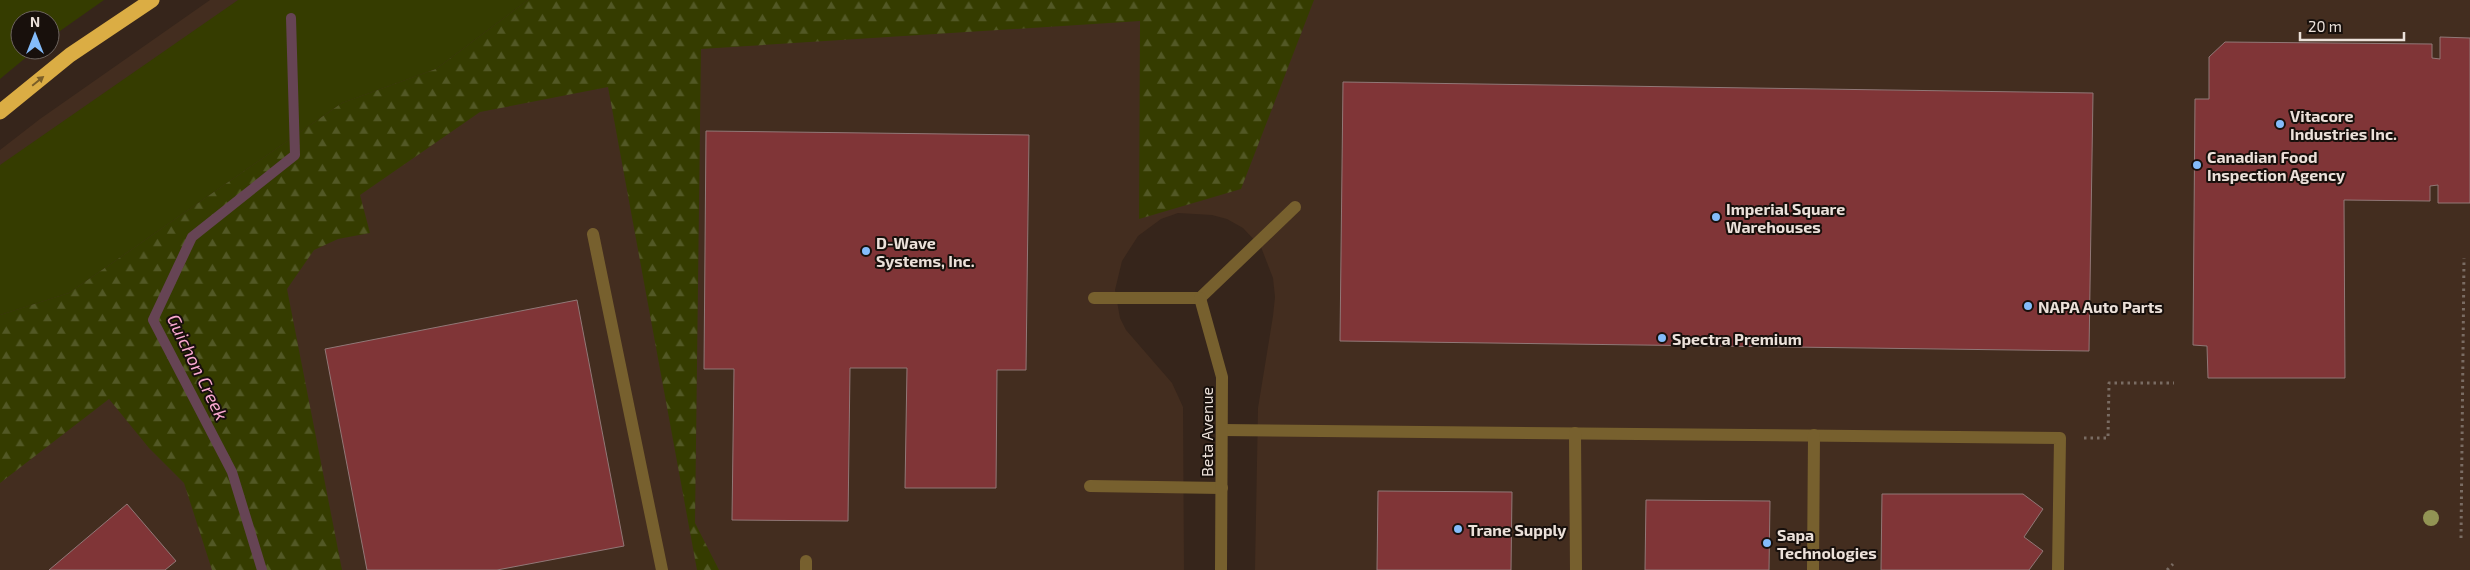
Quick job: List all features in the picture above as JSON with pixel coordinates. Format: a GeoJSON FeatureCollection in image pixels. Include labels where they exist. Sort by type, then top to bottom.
{"type":"FeatureCollection","features":[{"type":"Feature","properties":{"kind":"highway"},"geometry":{"type":"LineString","coordinates":[[0,112],[70,55],[152,0]]}},
{"type":"Feature","properties":{"kind":"street"},"geometry":{"type":"LineString","coordinates":[[1094,298],[1200,298],[1295,207]]}},
{"type":"Feature","properties":{"kind":"street"},"geometry":{"type":"LineString","coordinates":[[594,234],[662,570]]}},
{"type":"Feature","properties":{"kind":"street","name":"Beta Avenue"},"geometry":{"type":"LineString","coordinates":[[1200,298],[1222,377],[1221,570]]}},
{"type":"Feature","properties":{"kind":"street"},"geometry":{"type":"LineString","coordinates":[[1222,430],[2060,438],[2058,570]]}},
{"type":"Feature","properties":{"kind":"street"},"geometry":{"type":"LineString","coordinates":[[1575,433],[1576,570]]}},
{"type":"Feature","properties":{"kind":"street"},"geometry":{"type":"LineString","coordinates":[[1813,570],[1814,436]]}},
{"type":"Feature","properties":{"kind":"street"},"geometry":{"type":"LineString","coordinates":[[1090,486],[1222,488]]}},
{"type":"Feature","properties":{"kind":"path"},"geometry":{"type":"LineString","coordinates":[[2461,538],[2464,258]]}},
{"type":"Feature","properties":{"kind":"path"},"geometry":{"type":"LineString","coordinates":[[2060,438],[2108,438],[2108,383],[2174,383]]}},
{"type":"Feature","properties":{"kind":"path"},"geometry":{"type":"LineString","coordinates":[[2166,570],[2172,564]]}},
{"type":"Feature","properties":{"kind":"shaded area"},"geometry":{"type":"Polygon","coordinates":[[[210,0],[2470,0],[2470,570],[1255,570],[1258,408],[1273,316],[1275,297],[1273,278],[1261,247],[1243,228],[1227,219],[1212,215],[1178,213],[1161,219],[1138,236],[1122,261],[1115,290],[1120,318],[1126,330],[1172,383],[1183,407],[1184,570],[0,570],[0,150],[40,119],[210,0]]]}},
{"type":"Feature","properties":{"kind":"green space"},"geometry":{"type":"Polygon","coordinates":[[[0,0],[104,0],[60,31],[60,10],[10,10],[10,60],[23,60],[0,79],[0,0]]]}},
{"type":"Feature","properties":{"kind":"green space"},"geometry":{"type":"Polygon","coordinates":[[[238,0],[528,0],[436,69],[342,103],[69,293],[0,315],[0,165],[238,0]]]}},
{"type":"Feature","properties":{"kind":"green space"},"geometry":{"type":"Polygon","coordinates":[[[528,0],[1314,0],[1241,189],[1139,219],[1140,21],[701,49],[695,523],[719,570],[697,570],[608,87],[480,112],[360,195],[370,233],[338,239],[314,250],[287,289],[342,570],[212,570],[184,483],[149,448],[109,399],[0,483],[0,315],[69,293],[342,103],[436,69],[528,0]]]}},
{"type":"Feature","properties":{"kind":"building"},"geometry":{"type":"Polygon","coordinates":[[[2440,37],[2470,38],[2470,203],[2438,203],[2438,185],[2430,186],[2430,201],[2344,200],[2345,378],[2208,378],[2207,346],[2193,345],[2195,99],[2209,99],[2209,57],[2225,42],[2432,44],[2432,58],[2440,59],[2440,37]]]}},
{"type":"Feature","properties":{"kind":"building","name":"Imperial Square Warehouses"},"geometry":{"type":"Polygon","coordinates":[[[1343,82],[2093,93],[2089,351],[1340,341],[1343,82]]]}},
{"type":"Feature","properties":{"kind":"building","name":"D-Wave Systems, Inc."},"geometry":{"type":"Polygon","coordinates":[[[706,131],[1029,135],[1026,370],[997,370],[996,488],[905,488],[907,368],[850,368],[848,521],[732,520],[734,369],[704,369],[706,131]]]}},
{"type":"Feature","properties":{"kind":"building"},"geometry":{"type":"Polygon","coordinates":[[[577,300],[624,546],[497,570],[367,570],[325,349],[577,300]]]}},
{"type":"Feature","properties":{"kind":"building"},"geometry":{"type":"Polygon","coordinates":[[[1378,491],[1512,492],[1511,570],[1377,570],[1378,491]]]}},
{"type":"Feature","properties":{"kind":"building"},"geometry":{"type":"Polygon","coordinates":[[[1882,494],[2023,494],[2043,509],[2024,537],[2043,551],[2029,570],[1881,570],[1882,494]]]}},
{"type":"Feature","properties":{"kind":"building"},"geometry":{"type":"Polygon","coordinates":[[[1646,500],[1770,501],[1769,570],[1645,570],[1646,500]]]}},
{"type":"Feature","properties":{"kind":"building"},"geometry":{"type":"Polygon","coordinates":[[[127,504],[176,561],[165,570],[49,570],[127,504]]]}},
{"type":"Feature","properties":{"kind":"waterway","name":"Guichon Creek"},"geometry":{"type":"LineString","coordinates":[[262,570],[232,472],[153,320],[192,237],[295,155],[291,18]]}},
{"type":"Feature","properties":{"kind":"place","name":"Vitacore Industries Inc."},"geometry":{"type":"Point","coordinates":[2280,124]}},
{"type":"Feature","properties":{"kind":"place","name":"Canadian Food Inspection Agency"},"geometry":{"type":"Point","coordinates":[2197,165]}},
{"type":"Feature","properties":{"kind":"place","name":"Imperial Square Warehouses"},"geometry":{"type":"Point","coordinates":[1716,217]}},
{"type":"Feature","properties":{"kind":"place","name":"D-Wave Systems, Inc."},"geometry":{"type":"Point","coordinates":[866,251]}},
{"type":"Feature","properties":{"kind":"place","name":"NAPA Auto Parts"},"geometry":{"type":"Point","coordinates":[2028,306]}},
{"type":"Feature","properties":{"kind":"place","name":"Spectra Premium"},"geometry":{"type":"Point","coordinates":[1662,338]}},
{"type":"Feature","properties":{"kind":"place","name":"Trane Supply"},"geometry":{"type":"Point","coordinates":[1458,529]}},
{"type":"Feature","properties":{"kind":"place","name":"Sapa Technologies"},"geometry":{"type":"Point","coordinates":[1767,543]}}]}
